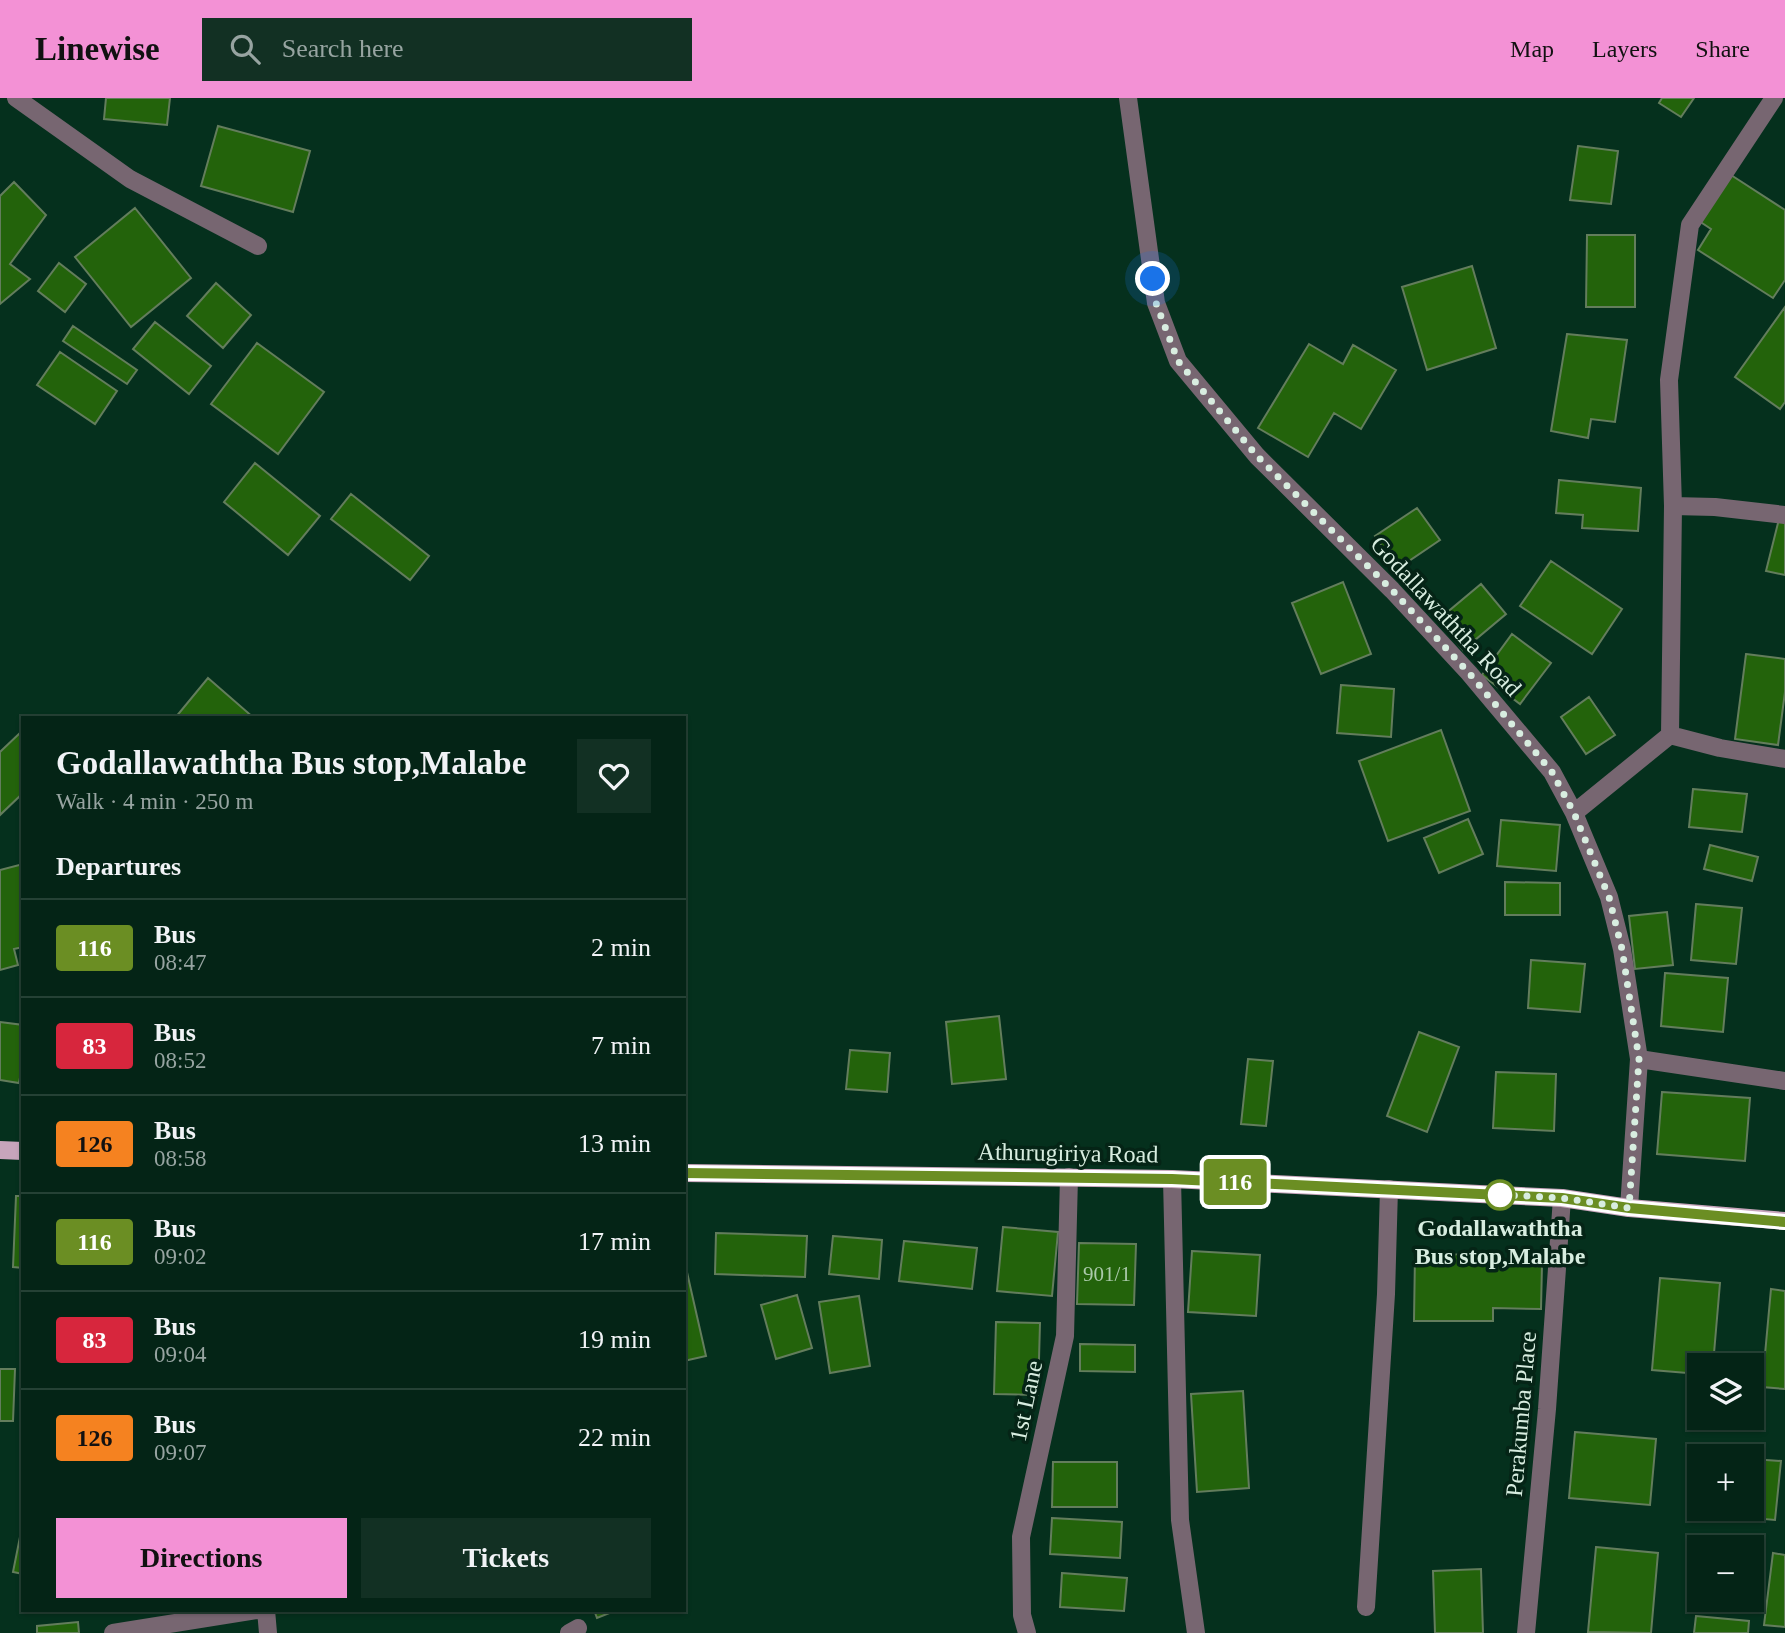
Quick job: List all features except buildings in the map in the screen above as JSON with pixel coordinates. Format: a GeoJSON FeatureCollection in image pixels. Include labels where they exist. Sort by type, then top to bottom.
{"type":"FeatureCollection","features":[{"type":"Feature","properties":{"kind":"main road"},"geometry":{"type":"LineString","coordinates":[[0,1150],[21,1151]]}},
{"type":"Feature","properties":{"kind":"main road","name":"Athurugiriya Road"},"geometry":{"type":"LineString","coordinates":[[686,1173],[1172,1179],[1562,1198],[1629,1208],[1785,1222]]}},
{"type":"Feature","properties":{"kind":"street"},"geometry":{"type":"LineString","coordinates":[[16,98],[130,179],[258,246]]}},
{"type":"Feature","properties":{"kind":"street","name":"Godallawaththa Road"},"geometry":{"type":"LineString","coordinates":[[1128,98],[1156,303],[1178,361],[1257,456],[1392,590],[1469,673],[1552,772],[1574,813],[1609,897],[1622,949],[1639,1059],[1629,1208]]}},
{"type":"Feature","properties":{"kind":"street"},"geometry":{"type":"LineString","coordinates":[[1670,736],[1673,506],[1669,380],[1690,225],[1774,98]]}},
{"type":"Feature","properties":{"kind":"street"},"geometry":{"type":"LineString","coordinates":[[1673,506],[1716,506],[1785,515]]}},
{"type":"Feature","properties":{"kind":"street"},"geometry":{"type":"LineString","coordinates":[[1574,813],[1670,736]]}},
{"type":"Feature","properties":{"kind":"street"},"geometry":{"type":"LineString","coordinates":[[1670,736],[1785,759]]}},
{"type":"Feature","properties":{"kind":"street"},"geometry":{"type":"LineString","coordinates":[[1639,1059],[1785,1081]]}},
{"type":"Feature","properties":{"kind":"street","name":"1st Lane"},"geometry":{"type":"LineString","coordinates":[[1027,1633],[1022,1615],[1021,1537],[1065,1336],[1069,1177]]}},
{"type":"Feature","properties":{"kind":"street"},"geometry":{"type":"LineString","coordinates":[[1172,1179],[1180,1520],[1196,1633]]}},
{"type":"Feature","properties":{"kind":"street"},"geometry":{"type":"LineString","coordinates":[[1366,1607],[1386,1294],[1389,1189]]}},
{"type":"Feature","properties":{"kind":"street","name":"Perakumba Place"},"geometry":{"type":"LineString","coordinates":[[1526,1633],[1547,1409],[1562,1198]]}},
{"type":"Feature","properties":{"kind":"street"},"geometry":{"type":"LineString","coordinates":[[113,1633],[244,1612]]}},
{"type":"Feature","properties":{"kind":"street"},"geometry":{"type":"LineString","coordinates":[[266,1612],[268,1633]]}},
{"type":"Feature","properties":{"kind":"bus line","name":"116"},"geometry":{"type":"LineString","coordinates":[[686,1173],[1172,1179],[1562,1198],[1629,1208],[1785,1222]]}},
{"type":"Feature","properties":{"kind":"place","name":"Godallawaththa Bus stop,Malabe"},"geometry":{"type":"Point","coordinates":[1500,1195]}},
{"type":"Feature","properties":{"kind":"route"},"geometry":{"type":"LineString","coordinates":[[1153,279],[1156,303],[1178,361],[1257,456],[1392,590],[1469,673],[1552,772],[1574,813],[1609,897],[1622,949],[1639,1059],[1629,1208],[1562,1198],[1488,1194],[1500,1195]]}}]}
